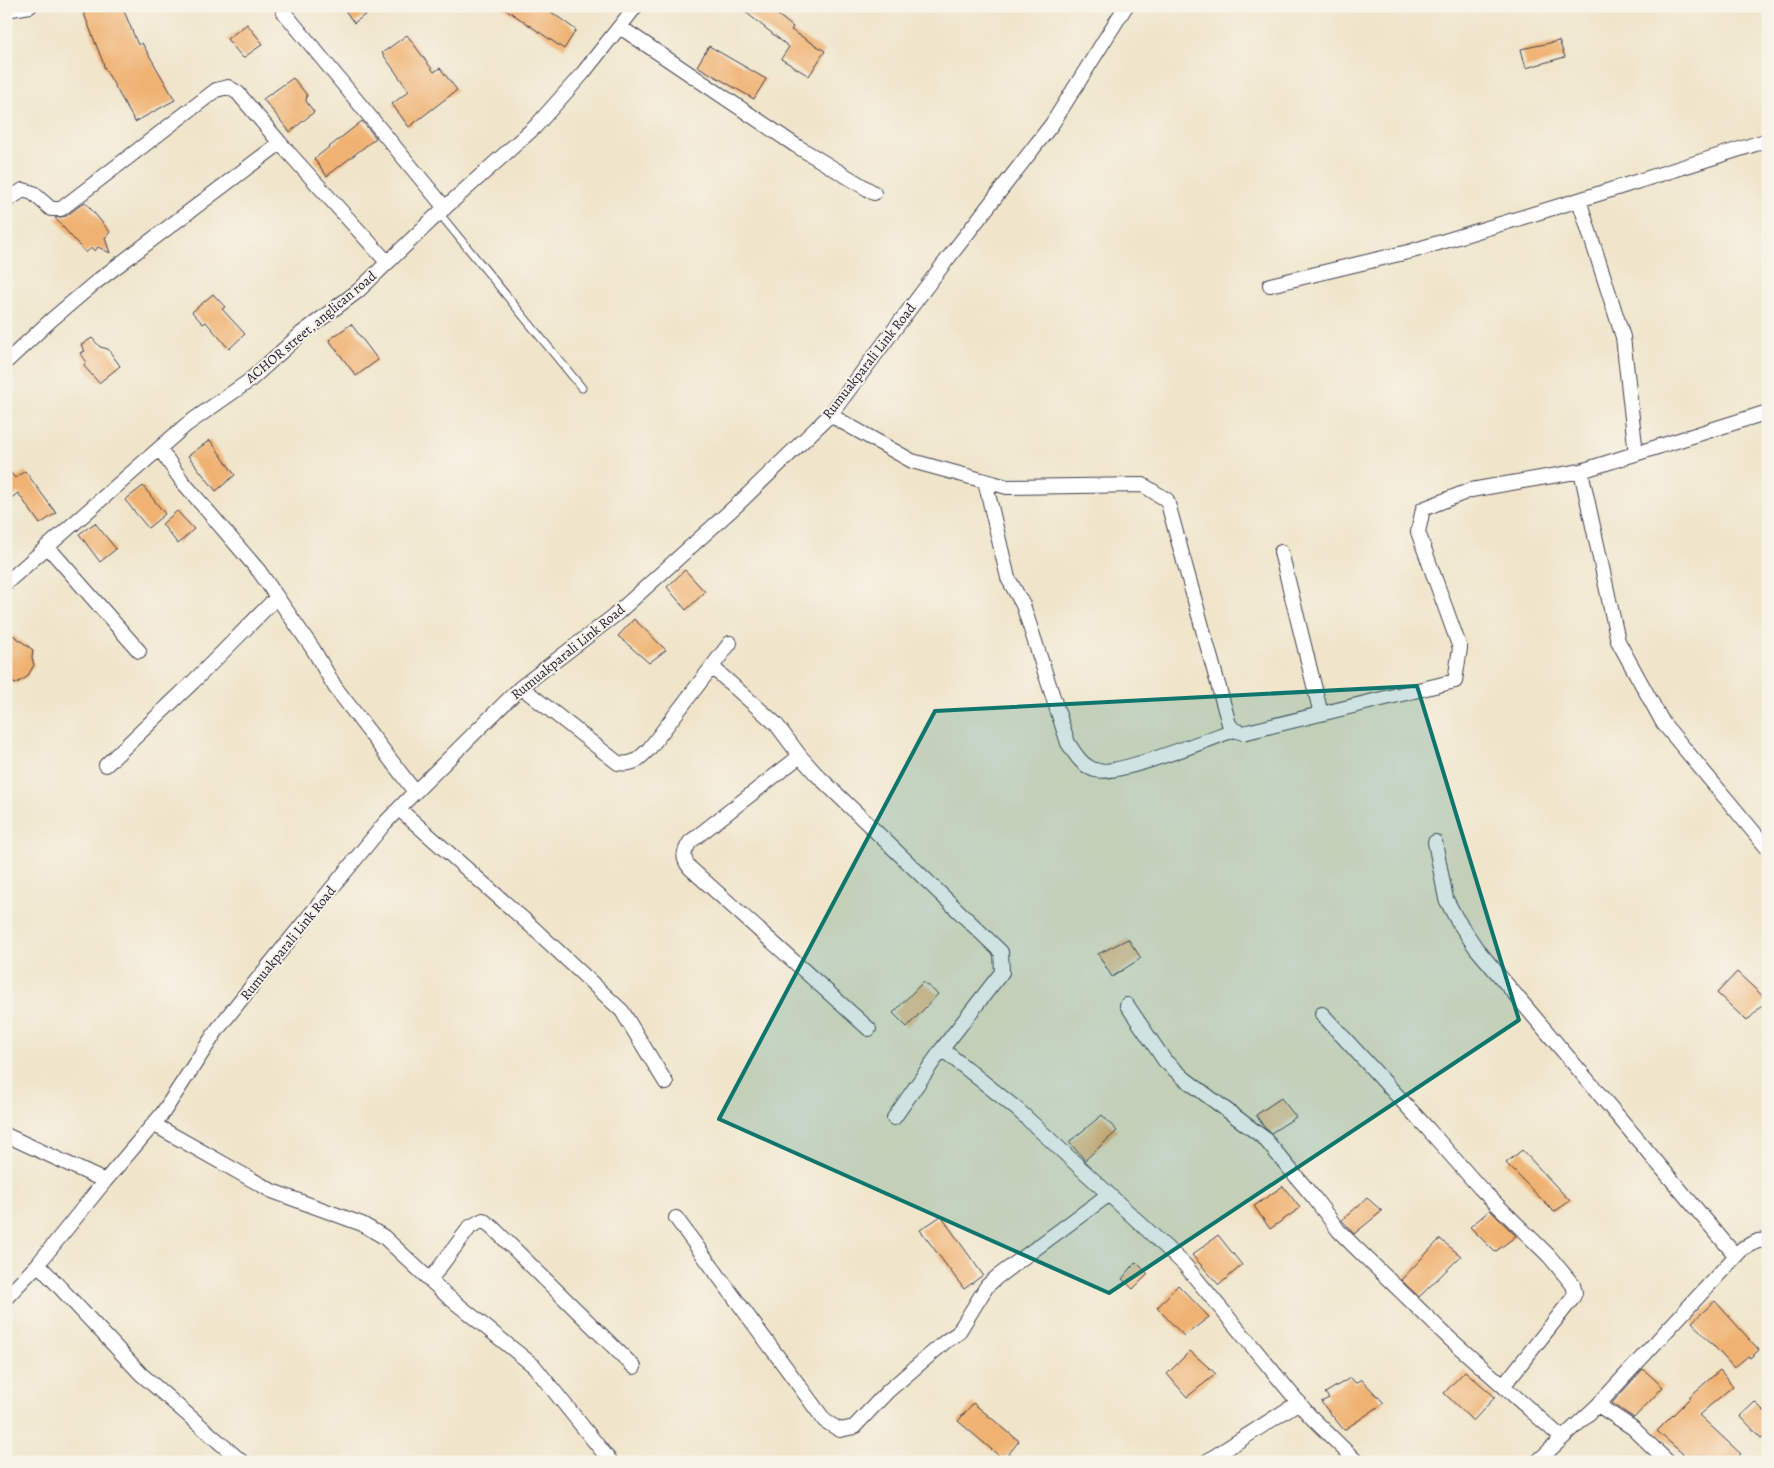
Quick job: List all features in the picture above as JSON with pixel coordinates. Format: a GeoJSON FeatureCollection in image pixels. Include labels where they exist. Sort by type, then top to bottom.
{"type":"FeatureCollection","features":[{"type":"Feature","properties":{"kind":"street"},"geometry":{"type":"LineString","coordinates":[[6,10],[30,6]]}},
{"type":"Feature","properties":{"kind":"street","name":"ACHOR street, anglican road"},"geometry":{"type":"LineString","coordinates":[[6,582],[160,449],[186,424],[249,381],[302,332],[358,292],[442,210],[535,127],[583,73],[636,6]]}},
{"type":"Feature","properties":{"kind":"street","name":"Rumuakparali Link Road"},"geometry":{"type":"LineString","coordinates":[[6,1298],[38,1264],[153,1124],[217,1030],[399,808],[521,687],[614,616],[739,503],[830,415],[1052,124],[1126,6]]}},
{"type":"Feature","properties":{"kind":"street"},"geometry":{"type":"LineString","coordinates":[[283,11],[442,210]]}},
{"type":"Feature","properties":{"kind":"street"},"geometry":{"type":"LineString","coordinates":[[620,27],[795,145],[874,194]]}},
{"type":"Feature","properties":{"kind":"street"},"geometry":{"type":"LineString","coordinates":[[6,200],[23,190],[33,193],[51,209],[61,209],[216,90],[228,86],[238,93],[280,143],[387,262]]}},
{"type":"Feature","properties":{"kind":"street"},"geometry":{"type":"LineString","coordinates":[[1270,285],[1412,251],[1768,140]]}},
{"type":"Feature","properties":{"kind":"street"},"geometry":{"type":"LineString","coordinates":[[6,362],[96,282],[280,143]]}},
{"type":"Feature","properties":{"kind":"street"},"geometry":{"type":"LineString","coordinates":[[1579,200],[1623,337],[1636,454]]}},
{"type":"Feature","properties":{"kind":"street"},"geometry":{"type":"LineString","coordinates":[[830,415],[912,461],[1007,487],[1143,485],[1167,500],[1229,724],[1234,730],[1243,733],[1455,681],[1460,648],[1418,532],[1423,509],[1471,490],[1581,472],[1768,412]]}},
{"type":"Feature","properties":{"kind":"street"},"geometry":{"type":"LineString","coordinates":[[160,449],[182,481],[259,571],[336,687],[415,792]]}},
{"type":"Feature","properties":{"kind":"street"},"geometry":{"type":"LineString","coordinates":[[1581,472],[1618,641],[1662,723],[1768,849]]}},
{"type":"Feature","properties":{"kind":"street"},"geometry":{"type":"LineString","coordinates":[[985,481],[1008,578],[1023,605],[1068,743],[1085,765],[1096,771],[1122,769],[1234,730]]}},
{"type":"Feature","properties":{"kind":"street"},"geometry":{"type":"LineString","coordinates":[[47,546],[139,651]]}},
{"type":"Feature","properties":{"kind":"street"},"geometry":{"type":"LineString","coordinates":[[1281,552],[1321,714]]}},
{"type":"Feature","properties":{"kind":"street"},"geometry":{"type":"LineString","coordinates":[[106,765],[193,682],[277,597]]}},
{"type":"Feature","properties":{"kind":"street"},"geometry":{"type":"LineString","coordinates":[[521,687],[618,763],[628,764],[638,760],[648,749],[730,643]]}},
{"type":"Feature","properties":{"kind":"street"},"geometry":{"type":"LineString","coordinates":[[712,667],[776,724],[800,756],[1001,952],[1002,972],[942,1049],[894,1118]]}},
{"type":"Feature","properties":{"kind":"street"},"geometry":{"type":"LineString","coordinates":[[800,756],[690,842],[683,852],[684,860],[690,868],[869,1029]]}},
{"type":"Feature","properties":{"kind":"street"},"geometry":{"type":"LineString","coordinates":[[399,808],[530,924],[622,1011],[666,1083]]}},
{"type":"Feature","properties":{"kind":"street"},"geometry":{"type":"LineString","coordinates":[[1435,842],[1446,899],[1476,948],[1736,1256]]}},
{"type":"Feature","properties":{"kind":"street"},"geometry":{"type":"LineString","coordinates":[[1127,1005],[1165,1061],[1191,1084],[1264,1138],[1339,1231],[1449,1338],[1562,1438]]}},
{"type":"Feature","properties":{"kind":"street"},"geometry":{"type":"LineString","coordinates":[[1322,1014],[1428,1128],[1480,1188],[1548,1256],[1573,1285],[1575,1293],[1572,1300],[1504,1385]]}},
{"type":"Feature","properties":{"kind":"street"},"geometry":{"type":"LineString","coordinates":[[942,1049],[1018,1110],[1184,1264],[1309,1415],[1358,1462]]}},
{"type":"Feature","properties":{"kind":"street"},"geometry":{"type":"LineString","coordinates":[[153,1124],[272,1191],[362,1224],[384,1238],[430,1280],[534,1366],[611,1462]]}},
{"type":"Feature","properties":{"kind":"street"},"geometry":{"type":"LineString","coordinates":[[6,1135],[105,1181]]}},
{"type":"Feature","properties":{"kind":"street"},"geometry":{"type":"LineString","coordinates":[[676,1218],[825,1421],[840,1430],[854,1427],[888,1391],[958,1333],[987,1286],[997,1277],[1108,1195]]}},
{"type":"Feature","properties":{"kind":"street"},"geometry":{"type":"LineString","coordinates":[[430,1280],[470,1227],[483,1220],[492,1226],[634,1367]]}},
{"type":"Feature","properties":{"kind":"street"},"geometry":{"type":"LineString","coordinates":[[1538,1462],[1598,1405],[1743,1248],[1758,1241],[1768,1240]]}},
{"type":"Feature","properties":{"kind":"street"},"geometry":{"type":"LineString","coordinates":[[38,1264],[141,1374],[242,1462]]}},
{"type":"Feature","properties":{"kind":"street"},"geometry":{"type":"LineString","coordinates":[[1206,1462],[1299,1402]]}},
{"type":"Feature","properties":{"kind":"street"},"geometry":{"type":"LineString","coordinates":[[1598,1405],[1633,1428],[1668,1462]]}},
{"type":"Feature","properties":{"kind":"lane"},"geometry":{"type":"LineString","coordinates":[[442,210],[582,388]]}},
{"type":"Feature","properties":{"kind":"highlighted area"},"geometry":{"type":"Polygon","coordinates":[[[1417,686],[1519,1020],[1109,1293],[719,1119],[935,711],[1417,686]]]}},
{"type":"Feature","properties":{"kind":"building"},"geometry":{"type":"Polygon","coordinates":[[[81,6],[122,6],[138,45],[142,43],[175,100],[135,122],[103,65],[81,6]]]}},
{"type":"Feature","properties":{"kind":"building"},"geometry":{"type":"Polygon","coordinates":[[[342,6],[377,6],[354,23],[342,6]]]}},
{"type":"Feature","properties":{"kind":"building"},"geometry":{"type":"Polygon","coordinates":[[[501,6],[543,6],[576,30],[564,49],[501,6]]]}},
{"type":"Feature","properties":{"kind":"building"},"geometry":{"type":"Polygon","coordinates":[[[738,6],[767,6],[793,27],[791,30],[825,51],[809,76],[781,59],[789,47],[738,6]]]}},
{"type":"Feature","properties":{"kind":"building"},"geometry":{"type":"Polygon","coordinates":[[[247,24],[263,44],[243,58],[227,39],[247,24]]]}},
{"type":"Feature","properties":{"kind":"building"},"geometry":{"type":"Polygon","coordinates":[[[407,35],[434,72],[440,68],[457,90],[409,127],[392,104],[409,91],[382,53],[407,35]]]}},
{"type":"Feature","properties":{"kind":"building"},"geometry":{"type":"Polygon","coordinates":[[[1559,41],[1565,57],[1526,68],[1521,49],[1559,41]]]}},
{"type":"Feature","properties":{"kind":"building"},"geometry":{"type":"Polygon","coordinates":[[[709,46],[766,79],[754,99],[697,66],[709,46]]]}},
{"type":"Feature","properties":{"kind":"building"},"geometry":{"type":"Polygon","coordinates":[[[293,78],[307,95],[306,101],[314,112],[290,132],[263,99],[293,78]]]}},
{"type":"Feature","properties":{"kind":"building"},"geometry":{"type":"Polygon","coordinates":[[[362,121],[376,138],[327,176],[314,159],[362,121]]]}},
{"type":"Feature","properties":{"kind":"building"},"geometry":{"type":"Polygon","coordinates":[[[85,202],[110,232],[105,238],[110,253],[98,247],[95,251],[91,248],[86,253],[55,218],[66,216],[85,202]]]}},
{"type":"Feature","properties":{"kind":"building"},"geometry":{"type":"Polygon","coordinates":[[[213,294],[225,307],[222,309],[245,334],[229,349],[206,322],[203,324],[192,312],[213,294]]]}},
{"type":"Feature","properties":{"kind":"building"},"geometry":{"type":"Polygon","coordinates":[[[351,324],[378,360],[356,376],[329,340],[351,324]]]}},
{"type":"Feature","properties":{"kind":"building"},"geometry":{"type":"Polygon","coordinates":[[[92,338],[100,347],[108,349],[120,366],[99,383],[84,366],[86,361],[80,353],[85,351],[81,345],[92,338]]]}},
{"type":"Feature","properties":{"kind":"building"},"geometry":{"type":"Polygon","coordinates":[[[210,440],[235,475],[216,491],[188,456],[210,440]]]}},
{"type":"Feature","properties":{"kind":"building"},"geometry":{"type":"Polygon","coordinates":[[[6,467],[15,478],[25,471],[56,513],[40,524],[18,493],[6,502],[6,467]]]}},
{"type":"Feature","properties":{"kind":"building"},"geometry":{"type":"Polygon","coordinates":[[[143,486],[165,514],[148,528],[125,500],[143,486]]]}},
{"type":"Feature","properties":{"kind":"building"},"geometry":{"type":"Polygon","coordinates":[[[177,511],[194,529],[178,544],[162,524],[177,511]]]}},
{"type":"Feature","properties":{"kind":"building"},"geometry":{"type":"Polygon","coordinates":[[[95,523],[116,549],[100,562],[79,534],[95,523]]]}},
{"type":"Feature","properties":{"kind":"building"},"geometry":{"type":"Polygon","coordinates":[[[685,570],[705,592],[686,610],[667,587],[685,570]]]}},
{"type":"Feature","properties":{"kind":"building"},"geometry":{"type":"Polygon","coordinates":[[[634,619],[666,650],[649,663],[618,636],[634,619]]]}},
{"type":"Feature","properties":{"kind":"building"},"geometry":{"type":"Polygon","coordinates":[[[13,635],[33,650],[32,658],[34,665],[27,677],[15,684],[6,677],[6,647],[13,635]]]}},
{"type":"Feature","properties":{"kind":"building"},"geometry":{"type":"Polygon","coordinates":[[[1128,939],[1141,958],[1112,977],[1098,954],[1128,939]]]}},
{"type":"Feature","properties":{"kind":"building"},"geometry":{"type":"Polygon","coordinates":[[[1737,972],[1767,1000],[1747,1021],[1717,993],[1737,972]]]}},
{"type":"Feature","properties":{"kind":"building"},"geometry":{"type":"Polygon","coordinates":[[[923,982],[938,994],[907,1027],[893,1013],[923,982]]]}},
{"type":"Feature","properties":{"kind":"building"},"geometry":{"type":"Polygon","coordinates":[[[1281,1098],[1296,1117],[1271,1133],[1256,1115],[1281,1098]]]}},
{"type":"Feature","properties":{"kind":"building"},"geometry":{"type":"Polygon","coordinates":[[[1102,1115],[1117,1131],[1085,1160],[1069,1142],[1102,1115]]]}},
{"type":"Feature","properties":{"kind":"building"},"geometry":{"type":"Polygon","coordinates":[[[1522,1150],[1570,1201],[1554,1212],[1506,1163],[1522,1150]]]}},
{"type":"Feature","properties":{"kind":"building"},"geometry":{"type":"Polygon","coordinates":[[[1283,1186],[1300,1208],[1270,1229],[1254,1206],[1283,1186]]]}},
{"type":"Feature","properties":{"kind":"building"},"geometry":{"type":"Polygon","coordinates":[[[1367,1198],[1382,1211],[1354,1234],[1342,1220],[1367,1198]]]}},
{"type":"Feature","properties":{"kind":"building"},"geometry":{"type":"Polygon","coordinates":[[[1490,1210],[1516,1236],[1495,1252],[1470,1227],[1490,1210]]]}},
{"type":"Feature","properties":{"kind":"building"},"geometry":{"type":"Polygon","coordinates":[[[941,1216],[983,1275],[964,1289],[920,1230],[941,1216]]]}},
{"type":"Feature","properties":{"kind":"building"},"geometry":{"type":"Polygon","coordinates":[[[1218,1235],[1242,1265],[1219,1285],[1192,1255],[1218,1235]]]}},
{"type":"Feature","properties":{"kind":"building"},"geometry":{"type":"Polygon","coordinates":[[[1440,1239],[1461,1256],[1419,1297],[1401,1280],[1440,1239]]]}},
{"type":"Feature","properties":{"kind":"building"},"geometry":{"type":"Polygon","coordinates":[[[1136,1262],[1148,1274],[1133,1289],[1122,1279],[1136,1262]]]}},
{"type":"Feature","properties":{"kind":"building"},"geometry":{"type":"Polygon","coordinates":[[[1178,1285],[1209,1317],[1184,1336],[1157,1308],[1178,1285]]]}},
{"type":"Feature","properties":{"kind":"building"},"geometry":{"type":"Polygon","coordinates":[[[1715,1301],[1759,1350],[1750,1358],[1748,1356],[1734,1368],[1692,1322],[1715,1301]]]}},
{"type":"Feature","properties":{"kind":"building"},"geometry":{"type":"Polygon","coordinates":[[[1190,1351],[1216,1374],[1187,1397],[1167,1374],[1190,1351]]]}},
{"type":"Feature","properties":{"kind":"building"},"geometry":{"type":"Polygon","coordinates":[[[1643,1369],[1663,1387],[1634,1418],[1612,1403],[1643,1369]]]}},
{"type":"Feature","properties":{"kind":"building"},"geometry":{"type":"Polygon","coordinates":[[[1720,1370],[1733,1386],[1699,1415],[1741,1454],[1732,1462],[1692,1462],[1657,1431],[1689,1397],[1720,1370]]]}},
{"type":"Feature","properties":{"kind":"building"},"geometry":{"type":"Polygon","coordinates":[[[1465,1371],[1495,1397],[1473,1421],[1444,1393],[1465,1371]]]}},
{"type":"Feature","properties":{"kind":"building"},"geometry":{"type":"Polygon","coordinates":[[[1350,1378],[1356,1383],[1361,1379],[1384,1403],[1344,1430],[1321,1402],[1329,1398],[1325,1393],[1350,1378]]]}},
{"type":"Feature","properties":{"kind":"building"},"geometry":{"type":"Polygon","coordinates":[[[1755,1402],[1768,1415],[1768,1432],[1761,1438],[1740,1416],[1755,1402]]]}},
{"type":"Feature","properties":{"kind":"building"},"geometry":{"type":"Polygon","coordinates":[[[973,1403],[1019,1441],[1004,1460],[958,1421],[973,1403]]]}}]}
